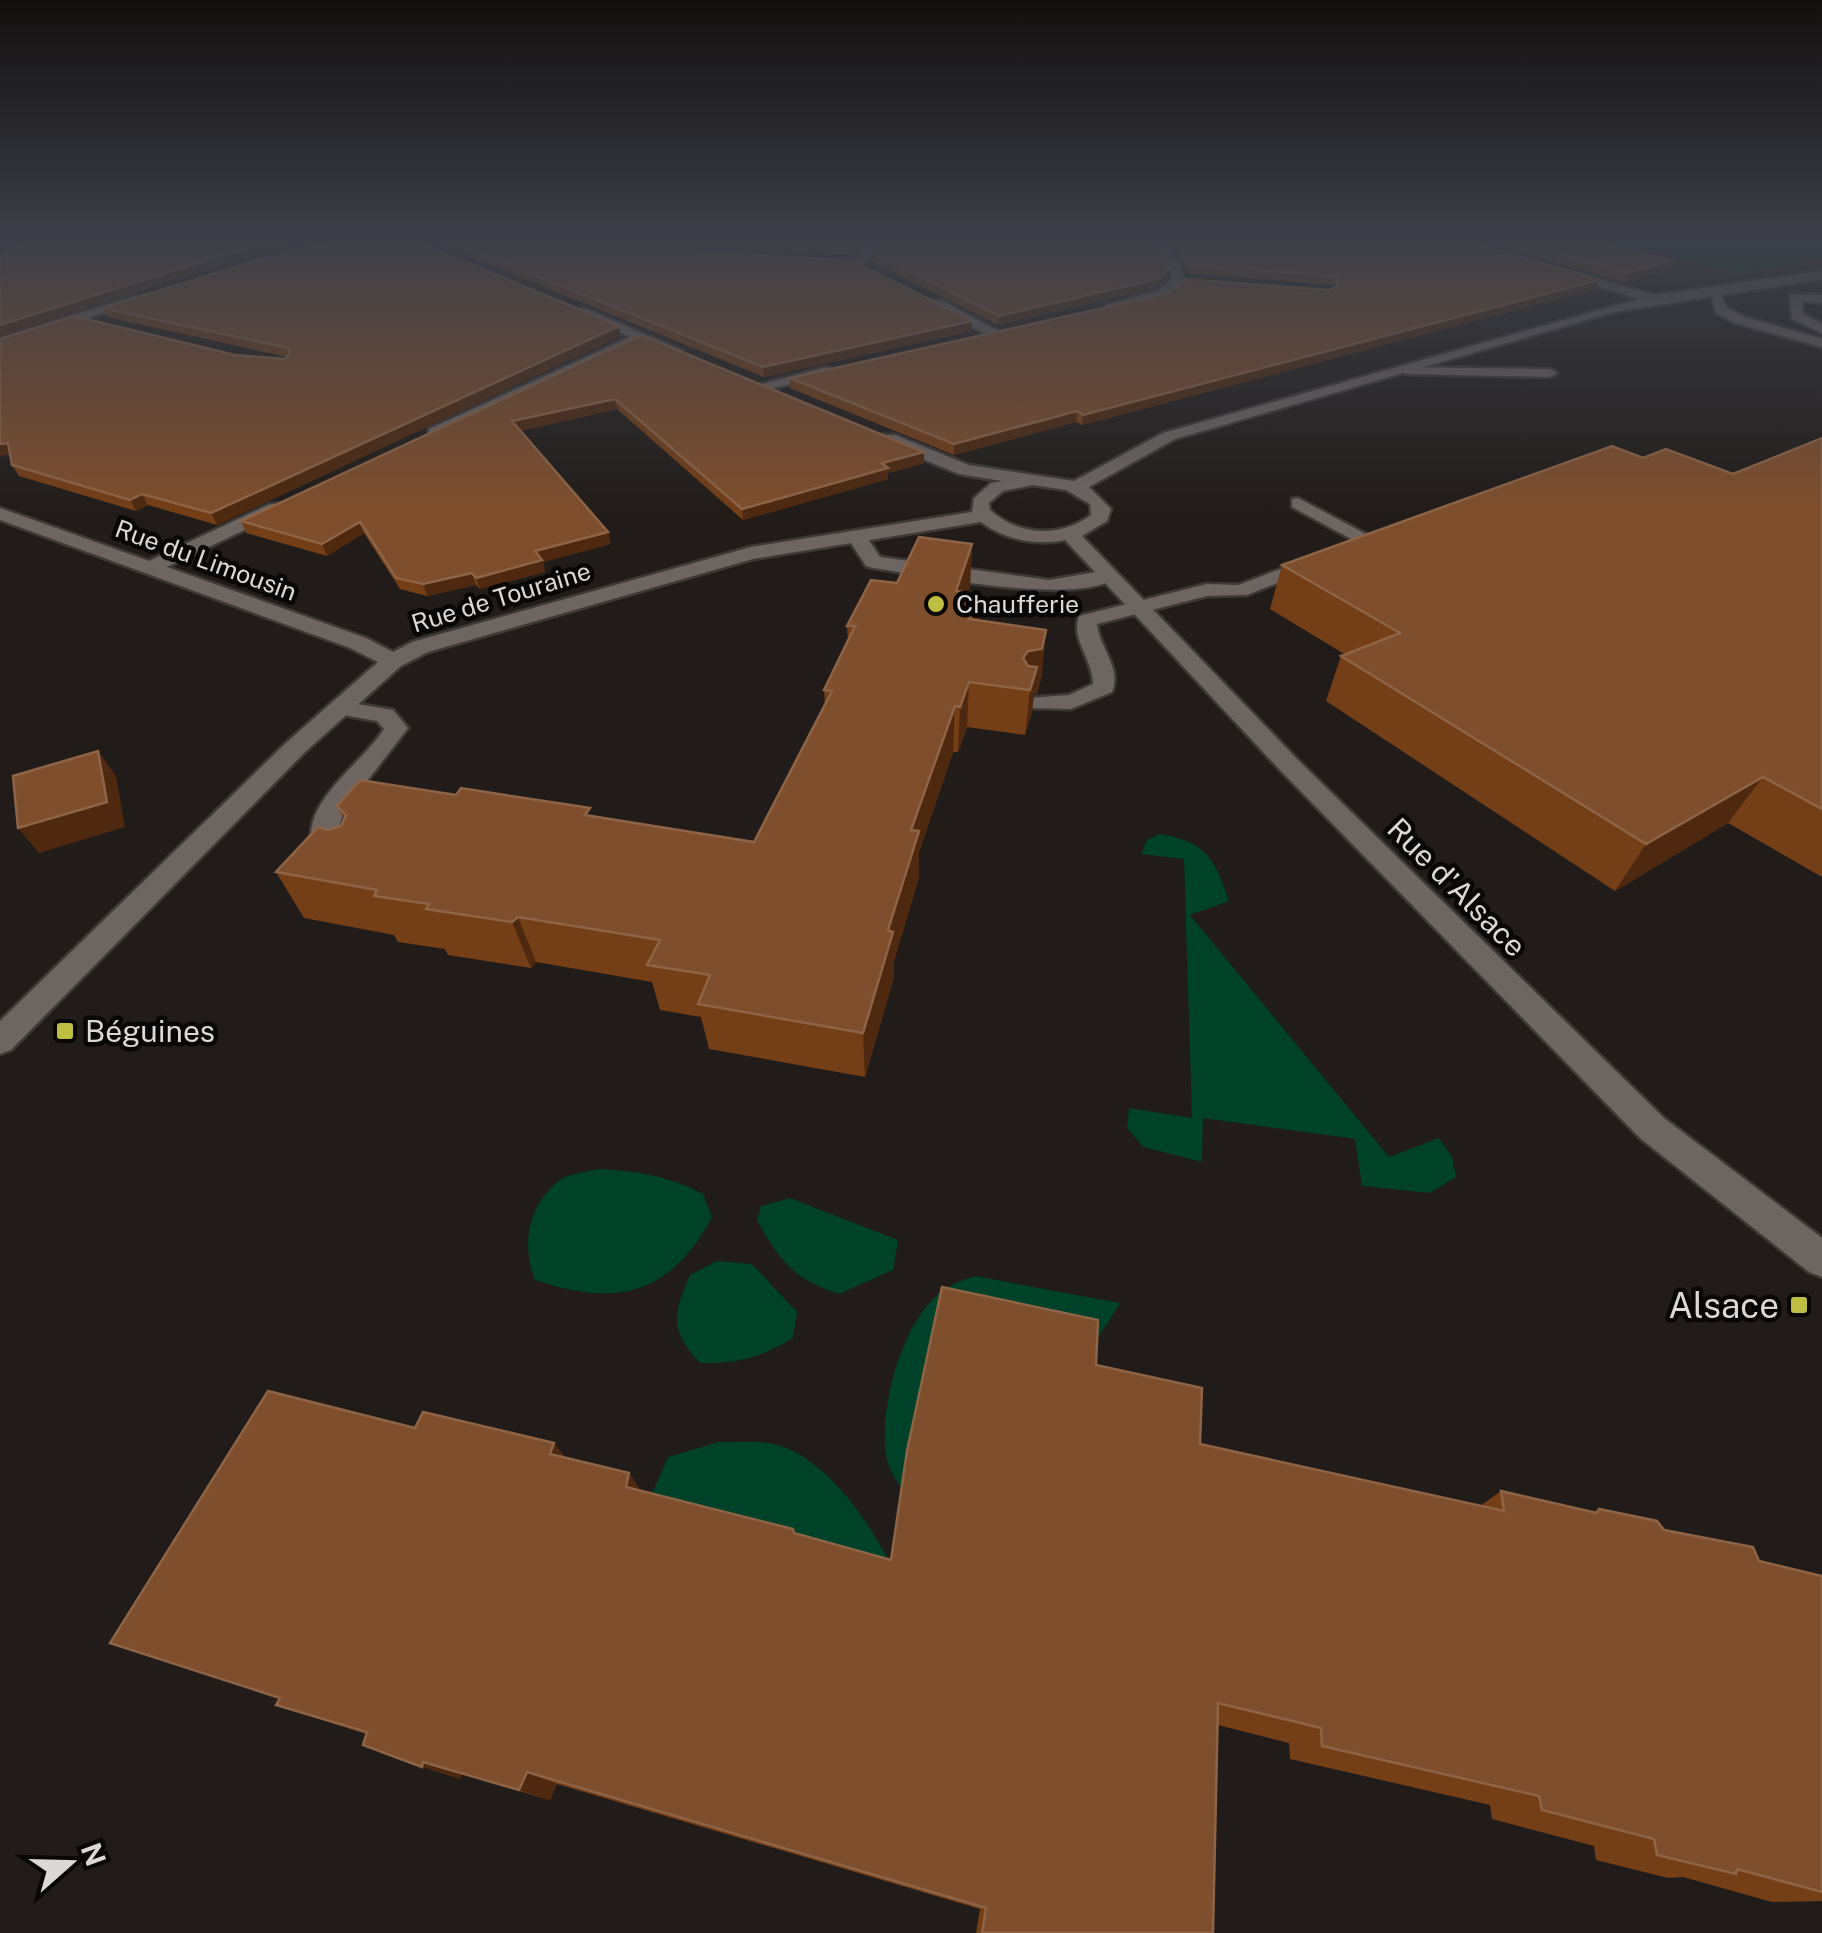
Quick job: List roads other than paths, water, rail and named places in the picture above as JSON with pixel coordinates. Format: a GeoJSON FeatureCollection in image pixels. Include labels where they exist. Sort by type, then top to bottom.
{"type":"FeatureCollection","features":[{"type":"Feature","properties":{"kind":"street"},"geometry":{"type":"LineString","coordinates":[[0,343],[34,332]]}},
{"type":"Feature","properties":{"kind":"street"},"geometry":{"type":"LineString","coordinates":[[629,332],[689,356]]}},
{"type":"Feature","properties":{"kind":"street"},"geometry":{"type":"LineString","coordinates":[[977,337],[1000,332]]}},
{"type":"Feature","properties":{"kind":"street"},"geometry":{"type":"LineString","coordinates":[[1076,486],[1170,436],[1538,332]]}},
{"type":"Feature","properties":{"kind":"street"},"geometry":{"type":"LineString","coordinates":[[1782,332],[1822,344]]}},
{"type":"Feature","properties":{"kind":"street"},"geometry":{"type":"LineString","coordinates":[[416,441],[595,356],[642,338]]}},
{"type":"Feature","properties":{"kind":"street"},"geometry":{"type":"LineString","coordinates":[[796,400],[755,383],[845,367]]}},
{"type":"Feature","properties":{"kind":"street"},"geometry":{"type":"LineString","coordinates":[[1406,370],[1550,374]]}},
{"type":"Feature","properties":{"kind":"street"},"geometry":{"type":"LineString","coordinates":[[881,436],[965,470],[1076,486],[1097,500],[1102,508],[1100,517],[1092,525],[1069,534],[1020,534],[1002,528],[982,509],[965,470]]}},
{"type":"Feature","properties":{"kind":"street"},"geometry":{"type":"LineString","coordinates":[[982,509],[997,487],[1033,480]]}},
{"type":"Feature","properties":{"kind":"street"},"geometry":{"type":"LineString","coordinates":[[148,568],[291,500]]}},
{"type":"Feature","properties":{"kind":"street"},"geometry":{"type":"LineString","coordinates":[[1035,704],[1062,706],[1084,700],[1104,688],[1106,670],[1084,632],[1086,620],[1207,590],[1240,590],[1370,542],[1298,504]]}},
{"type":"Feature","properties":{"kind":"street","name":"Rue de Touraine"},"geometry":{"type":"LineString","coordinates":[[0,1040],[393,660],[433,644],[751,553],[982,509]]}},
{"type":"Feature","properties":{"kind":"street","name":"Rue du Limousin"},"geometry":{"type":"LineString","coordinates":[[0,514],[358,643],[393,660]]}},
{"type":"Feature","properties":{"kind":"street","name":"Rue d'Alsace"},"geometry":{"type":"LineString","coordinates":[[1069,534],[1289,766],[1652,1128],[1822,1260]]}},
{"type":"Feature","properties":{"kind":"street"},"geometry":{"type":"LineString","coordinates":[[856,536],[873,562],[1049,586],[1108,576]]}},
{"type":"Feature","properties":{"kind":"street"},"geometry":{"type":"LineString","coordinates":[[340,708],[385,715],[396,728],[387,748],[337,802],[326,823],[328,854],[352,863]]}},
{"type":"Feature","properties":{"kind":"place","name":"Chaufferie"},"geometry":{"type":"Point","coordinates":[936,604]}},
{"type":"Feature","properties":{"kind":"place","name":"Béguines"},"geometry":{"type":"Point","coordinates":[65,1031]}},
{"type":"Feature","properties":{"kind":"place","name":"Alsace"},"geometry":{"type":"Point","coordinates":[1799,1305]}}]}
